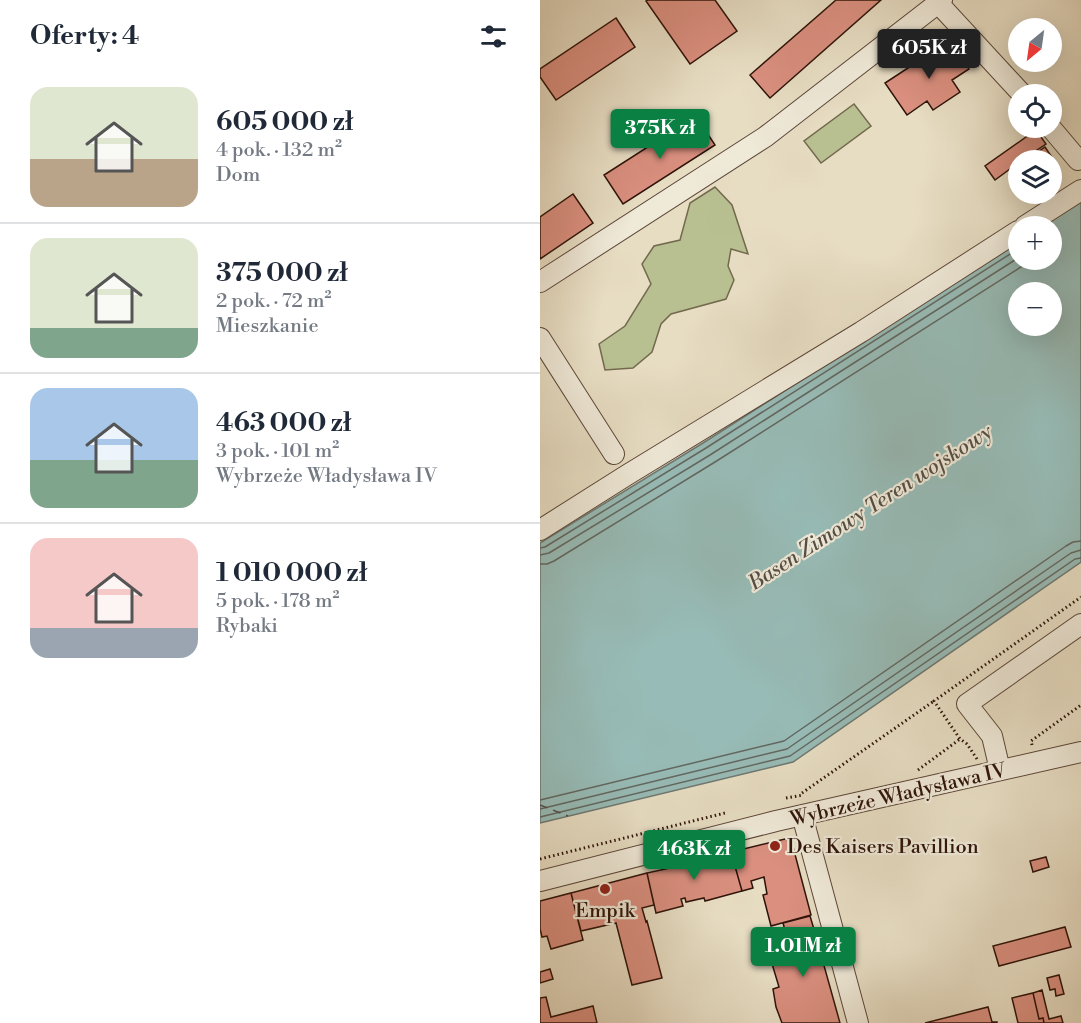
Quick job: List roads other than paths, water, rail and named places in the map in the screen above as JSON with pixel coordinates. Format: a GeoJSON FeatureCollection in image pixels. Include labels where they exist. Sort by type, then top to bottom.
{"type":"FeatureCollection","features":[{"type":"Feature","properties":{"kind":"street"},"geometry":{"type":"LineString","coordinates":[[540,282],[765,137],[940,2],[1013,84]]}},
{"type":"Feature","properties":{"kind":"street"},"geometry":{"type":"LineString","coordinates":[[1059,138],[1078,160],[1081,158]]}},
{"type":"Feature","properties":{"kind":"street"},"geometry":{"type":"LineString","coordinates":[[1041,216],[1081,190]]}},
{"type":"Feature","properties":{"kind":"street"},"geometry":{"type":"LineString","coordinates":[[540,530],[861,332],[1008,237]]}},
{"type":"Feature","properties":{"kind":"street"},"geometry":{"type":"LineString","coordinates":[[540,338],[614,454]]}},
{"type":"Feature","properties":{"kind":"street"},"geometry":{"type":"LineString","coordinates":[[1000,770],[992,736],[967,704],[1081,624]]}},
{"type":"Feature","properties":{"kind":"street","name":"Wybrzeże Władysława IV"},"geometry":{"type":"LineString","coordinates":[[540,881],[802,815],[1081,752]]}},
{"type":"Feature","properties":{"kind":"street"},"geometry":{"type":"LineString","coordinates":[[802,815],[858,1023]]}},
{"type":"Feature","properties":{"kind":"water","name":"Basen Zimowy Teren wojskowy"},"geometry":{"type":"Polygon","coordinates":[[[1081,202],[1081,562],[793,762],[540,823],[540,543],[703,443],[1008,248],[1008,270],[1062,270],[1062,216],[1059,216],[1081,202]]]}},
{"type":"Feature","properties":{"kind":"place","name":"Des Kaisers Pavillion"},"geometry":{"type":"Point","coordinates":[775,846]}},
{"type":"Feature","properties":{"kind":"place","name":"Empik"},"geometry":{"type":"Point","coordinates":[605,889]}}]}
